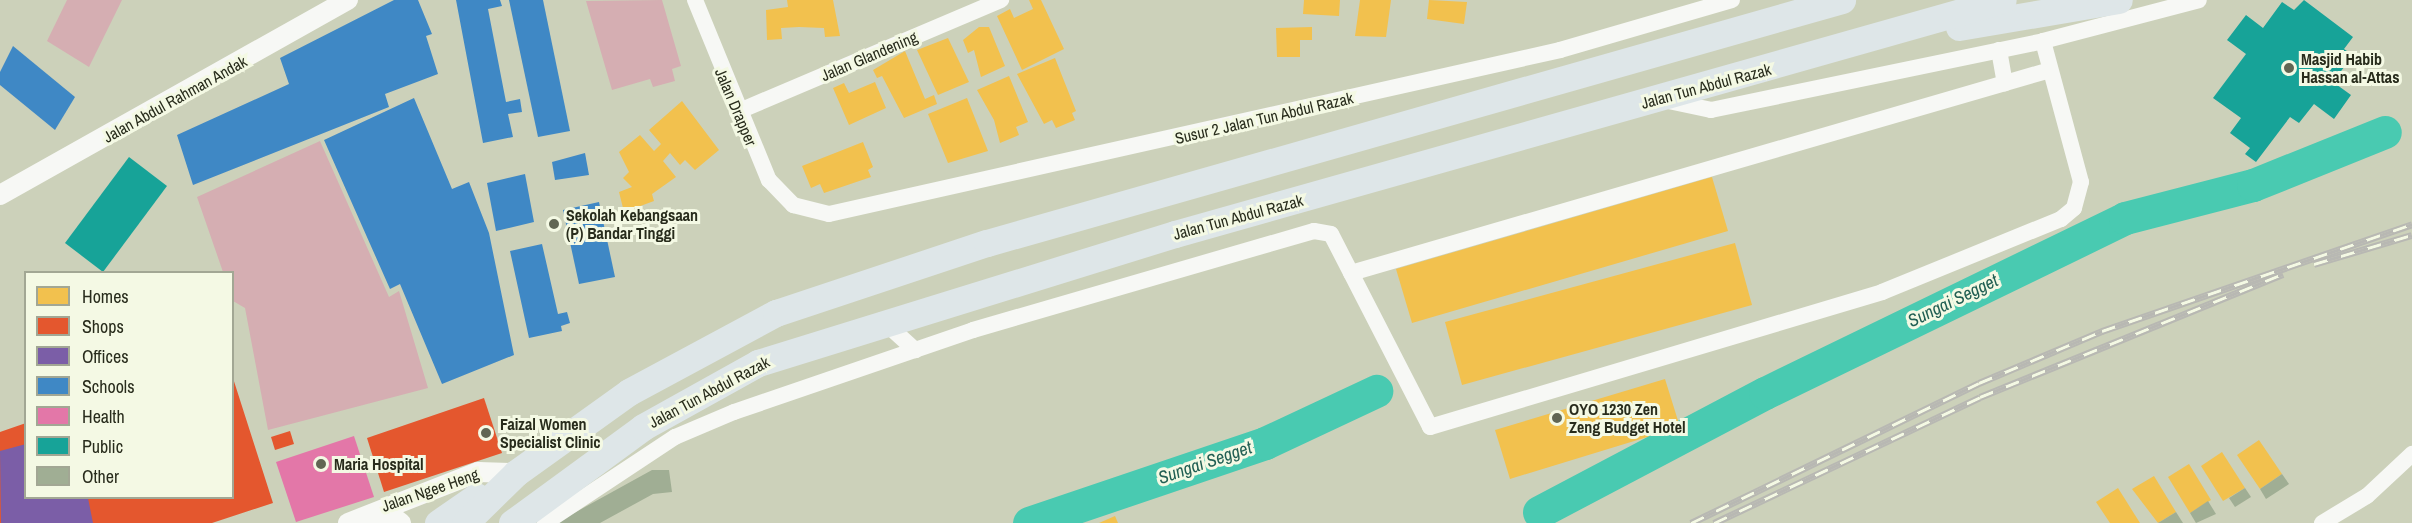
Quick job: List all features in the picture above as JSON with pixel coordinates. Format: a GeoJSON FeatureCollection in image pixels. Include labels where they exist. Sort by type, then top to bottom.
{"type":"FeatureCollection","features":[{"type":"Feature","properties":{"kind":"highway"},"geometry":{"type":"LineString","coordinates":[[438,523],[516,473],[629,392],[776,313],[987,243],[1807,6],[1842,0]]}},
{"type":"Feature","properties":{"kind":"highway","name":"Jalan Tun Abdul Razak"},"geometry":{"type":"LineString","coordinates":[[512,523],[643,427],[698,394],[758,363],[882,320],[1658,98],[1869,41],[2003,0]]}},
{"type":"Feature","properties":{"kind":"highway"},"geometry":{"type":"LineString","coordinates":[[1869,41],[2119,0]]}},
{"type":"Feature","properties":{"kind":"highway"},"geometry":{"type":"LineString","coordinates":[[465,523],[516,473]]}},
{"type":"Feature","properties":{"kind":"street","name":"Jalan Abdul Rahman Andak"},"geometry":{"type":"LineString","coordinates":[[0,195],[348,0]]}},
{"type":"Feature","properties":{"kind":"street","name":"Jalan Drapper"},"geometry":{"type":"LineString","coordinates":[[695,0],[737,112],[769,180],[793,205]]}},
{"type":"Feature","properties":{"kind":"street","name":"Jalan Glandening"},"geometry":{"type":"LineString","coordinates":[[737,112],[1001,0]]}},
{"type":"Feature","properties":{"kind":"street","name":"Susur 2 Jalan Tun Abdul Razak"},"geometry":{"type":"LineString","coordinates":[[793,205],[829,214],[851,211],[1560,51],[1732,0]]}},
{"type":"Feature","properties":{"kind":"street"},"geometry":{"type":"LineString","coordinates":[[1658,98],[1711,110],[2043,41],[2199,0]]}},
{"type":"Feature","properties":{"kind":"street"},"geometry":{"type":"LineString","coordinates":[[545,523],[675,437],[979,327],[1314,231],[1332,234],[1430,427],[1471,418],[1882,292],[2061,219],[2074,208],[2081,182],[2043,41]]}},
{"type":"Feature","properties":{"kind":"street"},"geometry":{"type":"LineString","coordinates":[[1999,50],[2005,83]]}},
{"type":"Feature","properties":{"kind":"street"},"geometry":{"type":"LineString","coordinates":[[1351,273],[2050,70]]}},
{"type":"Feature","properties":{"kind":"street"},"geometry":{"type":"LineString","coordinates":[[968,295],[979,327]]}},
{"type":"Feature","properties":{"kind":"street"},"geometry":{"type":"LineString","coordinates":[[882,320],[915,350]]}},
{"type":"Feature","properties":{"kind":"street"},"geometry":{"type":"LineString","coordinates":[[2322,523],[2367,496],[2412,454]]}},
{"type":"Feature","properties":{"kind":"street","name":"Jalan Ngee Heng"},"geometry":{"type":"LineString","coordinates":[[355,521],[376,508],[478,472],[516,473]]}},
{"type":"Feature","properties":{"kind":"street"},"geometry":{"type":"LineString","coordinates":[[355,521],[393,517],[401,523]]}},
{"type":"Feature","properties":{"kind":"shaded area"},"geometry":{"type":"Polygon","coordinates":[[[67,0],[122,0],[89,67],[47,41],[67,0]]]}},
{"type":"Feature","properties":{"kind":"shaded area"},"geometry":{"type":"Polygon","coordinates":[[[662,0],[681,66],[672,69],[675,81],[653,87],[650,79],[612,90],[586,1],[662,0]]]}},
{"type":"Feature","properties":{"kind":"shaded area"},"geometry":{"type":"Polygon","coordinates":[[[320,141],[389,297],[399,291],[428,388],[268,430],[245,308],[234,302],[234,271],[223,271],[197,197],[320,141]]]}},
{"type":"Feature","properties":{"kind":"building: Homes"},"geometry":{"type":"Polygon","coordinates":[[[787,0],[833,0],[840,36],[825,37],[824,28],[799,27],[781,28],[782,39],[767,40],[766,10],[788,7],[787,0]]]}},
{"type":"Feature","properties":{"kind":"building: Homes"},"geometry":{"type":"Polygon","coordinates":[[[1029,0],[1041,0],[1064,49],[1022,70],[997,16],[1010,9],[1014,18],[1033,9],[1029,0]]]}},
{"type":"Feature","properties":{"kind":"building: Homes"},"geometry":{"type":"Polygon","coordinates":[[[1304,0],[1340,0],[1339,16],[1303,14],[1304,0]]]}},
{"type":"Feature","properties":{"kind":"building: Homes"},"geometry":{"type":"Polygon","coordinates":[[[1360,0],[1391,0],[1386,37],[1355,36],[1360,0]]]}},
{"type":"Feature","properties":{"kind":"building: Homes"},"geometry":{"type":"Polygon","coordinates":[[[1429,0],[1467,2],[1464,24],[1427,19],[1429,0]]]}},
{"type":"Feature","properties":{"kind":"building: Homes"},"geometry":{"type":"Polygon","coordinates":[[[979,27],[989,27],[1005,66],[981,77],[974,50],[968,53],[963,40],[979,27]]]}},
{"type":"Feature","properties":{"kind":"building: Homes"},"geometry":{"type":"Polygon","coordinates":[[[1312,27],[1312,40],[1300,40],[1300,57],[1277,57],[1276,28],[1312,27]]]}},
{"type":"Feature","properties":{"kind":"building: Homes"},"geometry":{"type":"Polygon","coordinates":[[[948,38],[969,82],[938,95],[917,50],[948,38]]]}},
{"type":"Feature","properties":{"kind":"building: Homes"},"geometry":{"type":"Polygon","coordinates":[[[905,51],[925,99],[934,95],[937,104],[904,118],[882,76],[877,78],[873,70],[905,51]]]}},
{"type":"Feature","properties":{"kind":"building: Homes"},"geometry":{"type":"Polygon","coordinates":[[[1055,58],[1076,111],[1072,113],[1075,120],[1056,128],[1052,120],[1044,124],[1017,74],[1055,58]]]}},
{"type":"Feature","properties":{"kind":"building: Homes"},"geometry":{"type":"Polygon","coordinates":[[[1009,76],[1028,122],[1016,127],[1019,135],[1000,143],[994,120],[977,90],[1009,76]]]}},
{"type":"Feature","properties":{"kind":"building: Homes"},"geometry":{"type":"Polygon","coordinates":[[[875,82],[886,108],[849,125],[833,88],[844,83],[849,93],[875,82]]]}},
{"type":"Feature","properties":{"kind":"building: Homes"},"geometry":{"type":"Polygon","coordinates":[[[967,98],[988,151],[948,163],[928,114],[967,98]]]}},
{"type":"Feature","properties":{"kind":"building: Homes"},"geometry":{"type":"Polygon","coordinates":[[[682,101],[719,150],[695,170],[685,160],[680,165],[670,153],[663,161],[676,177],[652,194],[654,201],[624,212],[619,192],[632,187],[623,178],[629,172],[619,152],[640,135],[654,151],[661,144],[649,130],[682,101]]]}},
{"type":"Feature","properties":{"kind":"building: Homes"},"geometry":{"type":"Polygon","coordinates":[[[863,142],[873,167],[868,170],[871,177],[824,193],[820,184],[811,188],[802,166],[863,142]]]}},
{"type":"Feature","properties":{"kind":"building: Homes"},"geometry":{"type":"Polygon","coordinates":[[[1712,177],[1728,231],[1412,323],[1396,269],[1712,177]]]}},
{"type":"Feature","properties":{"kind":"building: Homes"},"geometry":{"type":"Polygon","coordinates":[[[1735,243],[1752,305],[1462,385],[1445,322],[1735,243]]]}},
{"type":"Feature","properties":{"kind":"building: Homes"},"geometry":{"type":"Polygon","coordinates":[[[1665,379],[1680,427],[1510,479],[1495,430],[1665,379]]]}},
{"type":"Feature","properties":{"kind":"building: Homes"},"geometry":{"type":"Polygon","coordinates":[[[234,412],[249,454],[234,485],[234,412]]]}},
{"type":"Feature","properties":{"kind":"building: Homes"},"geometry":{"type":"Polygon","coordinates":[[[2259,440],[2282,474],[2260,489],[2237,455],[2259,440]]]}},
{"type":"Feature","properties":{"kind":"building: Homes"},"geometry":{"type":"Polygon","coordinates":[[[2222,452],[2245,488],[2223,501],[2201,466],[2222,452]]]}},
{"type":"Feature","properties":{"kind":"building: Homes"},"geometry":{"type":"Polygon","coordinates":[[[2189,464],[2211,500],[2190,513],[2168,477],[2189,464]]]}},
{"type":"Feature","properties":{"kind":"building: Homes"},"geometry":{"type":"Polygon","coordinates":[[[2154,476],[2176,512],[2158,523],[2132,489],[2154,476]]]}},
{"type":"Feature","properties":{"kind":"building: Homes"},"geometry":{"type":"Polygon","coordinates":[[[2118,488],[2140,523],[2110,523],[2096,502],[2118,488]]]}},
{"type":"Feature","properties":{"kind":"building: Homes"},"geometry":{"type":"Polygon","coordinates":[[[170,499],[228,499],[219,516],[194,523],[185,523],[179,509],[167,504],[170,499]]]}},
{"type":"Feature","properties":{"kind":"building: Homes"},"geometry":{"type":"Polygon","coordinates":[[[1115,516],[1118,523],[1099,523],[1115,516]]]}},
{"type":"Feature","properties":{"kind":"building: Shops"},"geometry":{"type":"Polygon","coordinates":[[[234,381],[273,503],[212,523],[0,523],[0,432],[24,424],[24,499],[234,499],[234,381]]]}},
{"type":"Feature","properties":{"kind":"building: Shops"},"geometry":{"type":"Polygon","coordinates":[[[484,398],[502,453],[384,492],[367,438],[484,398]]]}},
{"type":"Feature","properties":{"kind":"building: Shops"},"geometry":{"type":"Polygon","coordinates":[[[290,431],[294,444],[275,450],[271,437],[290,431]]]}},
{"type":"Feature","properties":{"kind":"building: Offices"},"geometry":{"type":"Polygon","coordinates":[[[24,445],[24,499],[88,499],[93,523],[1,523],[0,451],[24,445]]]}},
{"type":"Feature","properties":{"kind":"building: Schools"},"geometry":{"type":"Polygon","coordinates":[[[394,0],[418,0],[432,34],[426,36],[438,74],[385,94],[389,107],[193,185],[177,135],[289,84],[280,58],[394,0]]]}},
{"type":"Feature","properties":{"kind":"building: Schools"},"geometry":{"type":"Polygon","coordinates":[[[456,0],[500,0],[502,6],[488,9],[506,102],[520,99],[522,112],[508,114],[513,137],[483,143],[456,0]]]}},
{"type":"Feature","properties":{"kind":"building: Schools"},"geometry":{"type":"Polygon","coordinates":[[[509,0],[543,0],[570,131],[538,137],[509,0]]]}},
{"type":"Feature","properties":{"kind":"building: Schools"},"geometry":{"type":"Polygon","coordinates":[[[13,46],[75,97],[55,130],[0,85],[0,72],[13,46]]]}},
{"type":"Feature","properties":{"kind":"building: Schools"},"geometry":{"type":"Polygon","coordinates":[[[414,98],[452,189],[469,182],[489,233],[514,355],[442,384],[400,284],[390,289],[324,140],[414,98]]]}},
{"type":"Feature","properties":{"kind":"building: Schools"},"geometry":{"type":"Polygon","coordinates":[[[585,153],[589,175],[555,180],[552,162],[585,153]]]}},
{"type":"Feature","properties":{"kind":"building: Schools"},"geometry":{"type":"Polygon","coordinates":[[[525,174],[534,222],[496,231],[487,183],[525,174]]]}},
{"type":"Feature","properties":{"kind":"building: Schools"},"geometry":{"type":"Polygon","coordinates":[[[599,202],[615,277],[579,284],[563,210],[599,202]]]}},
{"type":"Feature","properties":{"kind":"building: Schools"},"geometry":{"type":"Polygon","coordinates":[[[542,244],[558,314],[567,312],[570,323],[561,326],[562,331],[529,338],[510,251],[542,244]]]}},
{"type":"Feature","properties":{"kind":"building: Health"},"geometry":{"type":"Polygon","coordinates":[[[354,436],[374,497],[296,522],[276,462],[354,436]]]}},
{"type":"Feature","properties":{"kind":"building: Public","name":"Masjid Habib Hassan al-Attas"},"geometry":{"type":"Polygon","coordinates":[[[2304,0],[2353,37],[2344,49],[2353,55],[2333,82],[2351,95],[2334,119],[2314,104],[2299,123],[2290,117],[2256,162],[2245,154],[2250,148],[2230,133],[2241,118],[2213,98],[2246,54],[2227,40],[2246,15],[2263,28],[2282,2],[2294,10],[2304,0]]]}},
{"type":"Feature","properties":{"kind":"building: Public"},"geometry":{"type":"Polygon","coordinates":[[[129,157],[167,186],[104,271],[65,243],[129,157]]]}},
{"type":"Feature","properties":{"kind":"building: Other"},"geometry":{"type":"Polygon","coordinates":[[[652,470],[669,470],[672,492],[653,494],[600,523],[556,523],[652,470]]]}},
{"type":"Feature","properties":{"kind":"building: Other"},"geometry":{"type":"Polygon","coordinates":[[[2282,474],[2289,484],[2266,499],[2260,489],[2282,474]]]}},
{"type":"Feature","properties":{"kind":"building: Other"},"geometry":{"type":"Polygon","coordinates":[[[2245,488],[2251,497],[2235,507],[2229,498],[2245,488]]]}},
{"type":"Feature","properties":{"kind":"building: Other"},"geometry":{"type":"Polygon","coordinates":[[[2208,501],[2216,514],[2196,523],[2190,513],[2208,501]]]}},
{"type":"Feature","properties":{"kind":"building: Other"},"geometry":{"type":"Polygon","coordinates":[[[2176,512],[2183,523],[2158,523],[2176,512]]]}},
{"type":"Feature","properties":{"kind":"waterway","name":"Sungai Segget"},"geometry":{"type":"LineString","coordinates":[[1539,512],[1765,393],[2125,218],[2253,185],[2385,132]]}},
{"type":"Feature","properties":{"kind":"waterway","name":"Sungai Segget"},"geometry":{"type":"LineString","coordinates":[[1029,523],[1265,443],[1376,391]]}},
{"type":"Feature","properties":{"kind":"railway"},"geometry":{"type":"LineString","coordinates":[[1691,523],[1979,383],[2102,331],[2412,224]]}},
{"type":"Feature","properties":{"kind":"railway"},"geometry":{"type":"LineString","coordinates":[[2314,264],[2412,235]]}},
{"type":"Feature","properties":{"kind":"railway"},"geometry":{"type":"LineString","coordinates":[[1714,523],[1980,397],[2283,274]]}},
{"type":"Feature","properties":{"kind":"place","name":"Masjid Habib Hassan al-Attas"},"geometry":{"type":"Point","coordinates":[2289,68]}},
{"type":"Feature","properties":{"kind":"place","name":"Sekolah Kebangsaan (P) Bandar Tinggi"},"geometry":{"type":"Point","coordinates":[554,224]}},
{"type":"Feature","properties":{"kind":"place","name":"OYO 1230 Zen Zeng Budget Hotel"},"geometry":{"type":"Point","coordinates":[1557,418]}},
{"type":"Feature","properties":{"kind":"place","name":"Faizal Women Specialist Clinic"},"geometry":{"type":"Point","coordinates":[486,433]}},
{"type":"Feature","properties":{"kind":"place","name":"Maria Hospital"},"geometry":{"type":"Point","coordinates":[321,464]}}]}
